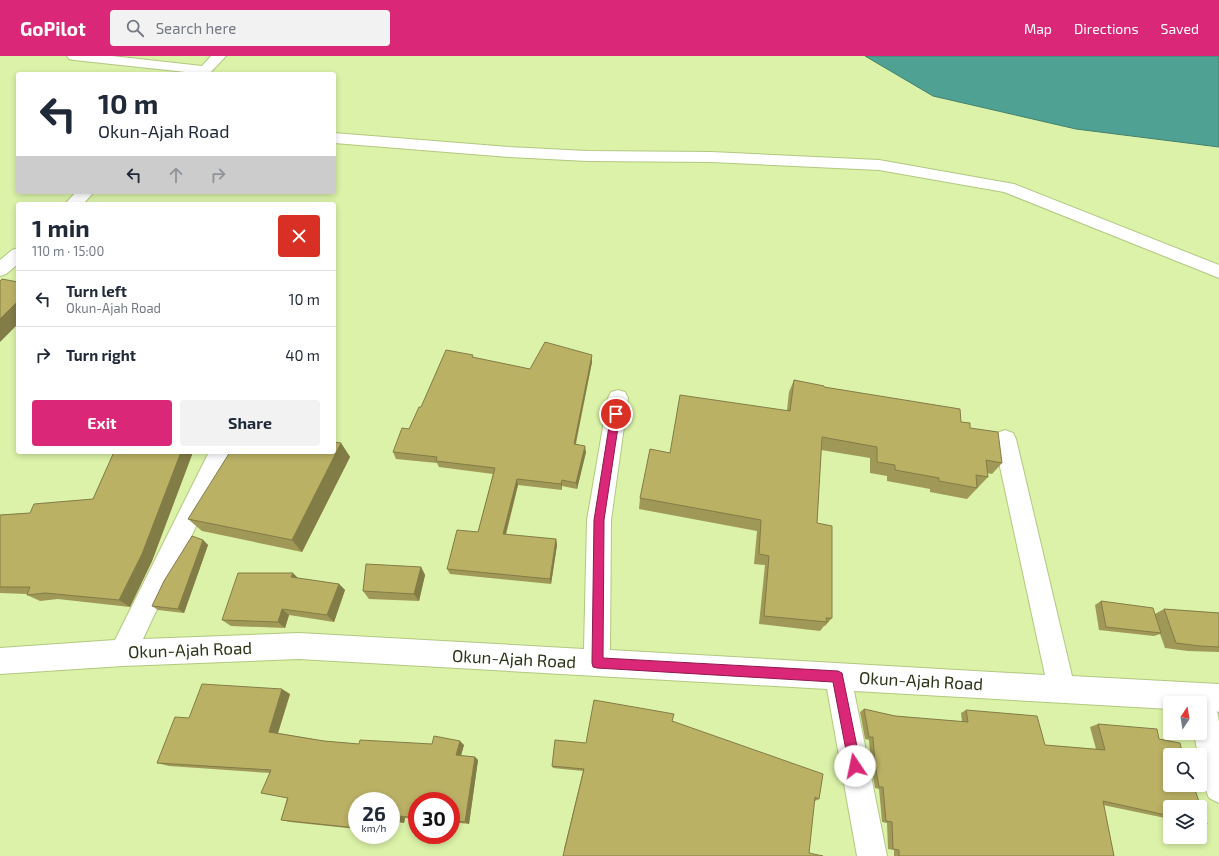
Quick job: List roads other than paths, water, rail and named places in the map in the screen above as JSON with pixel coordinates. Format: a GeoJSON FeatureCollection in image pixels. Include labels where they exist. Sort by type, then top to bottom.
{"type":"FeatureCollection","features":[{"type":"Feature","properties":{"kind":"street"},"geometry":{"type":"LineString","coordinates":[[74,56],[203,72],[218,56]]}},
{"type":"Feature","properties":{"kind":"street"},"geometry":{"type":"LineString","coordinates":[[336,138],[509,152],[587,156],[711,158],[879,165],[1008,188],[1219,272]]}},
{"type":"Feature","properties":{"kind":"street"},"geometry":{"type":"LineString","coordinates":[[75,202],[84,194]]}},
{"type":"Feature","properties":{"kind":"street"},"geometry":{"type":"LineString","coordinates":[[0,252],[16,254]]}},
{"type":"Feature","properties":{"kind":"street"},"geometry":{"type":"LineString","coordinates":[[0,270],[16,256]]}},
{"type":"Feature","properties":{"kind":"street"},"geometry":{"type":"LineString","coordinates":[[597,663],[599,520],[618,398]]}},
{"type":"Feature","properties":{"kind":"street"},"geometry":{"type":"LineString","coordinates":[[1005,440],[1062,689]]}},
{"type":"Feature","properties":{"kind":"street"},"geometry":{"type":"LineString","coordinates":[[123,653],[219,454]]}},
{"type":"Feature","properties":{"kind":"street","name":"Okun-Ajah Road"},"geometry":{"type":"LineString","coordinates":[[0,661],[123,653],[299,646],[1209,698]]}},
{"type":"Feature","properties":{"kind":"street"},"geometry":{"type":"LineString","coordinates":[[838,677],[872,856]]}},
{"type":"Feature","properties":{"kind":"street"},"geometry":{"type":"LineString","coordinates":[[1209,698],[1219,788]]}},
{"type":"Feature","properties":{"kind":"water"},"geometry":{"type":"Polygon","coordinates":[[[865,56],[1219,56],[1219,147],[1076,129],[933,96],[865,56]]]}}]}
